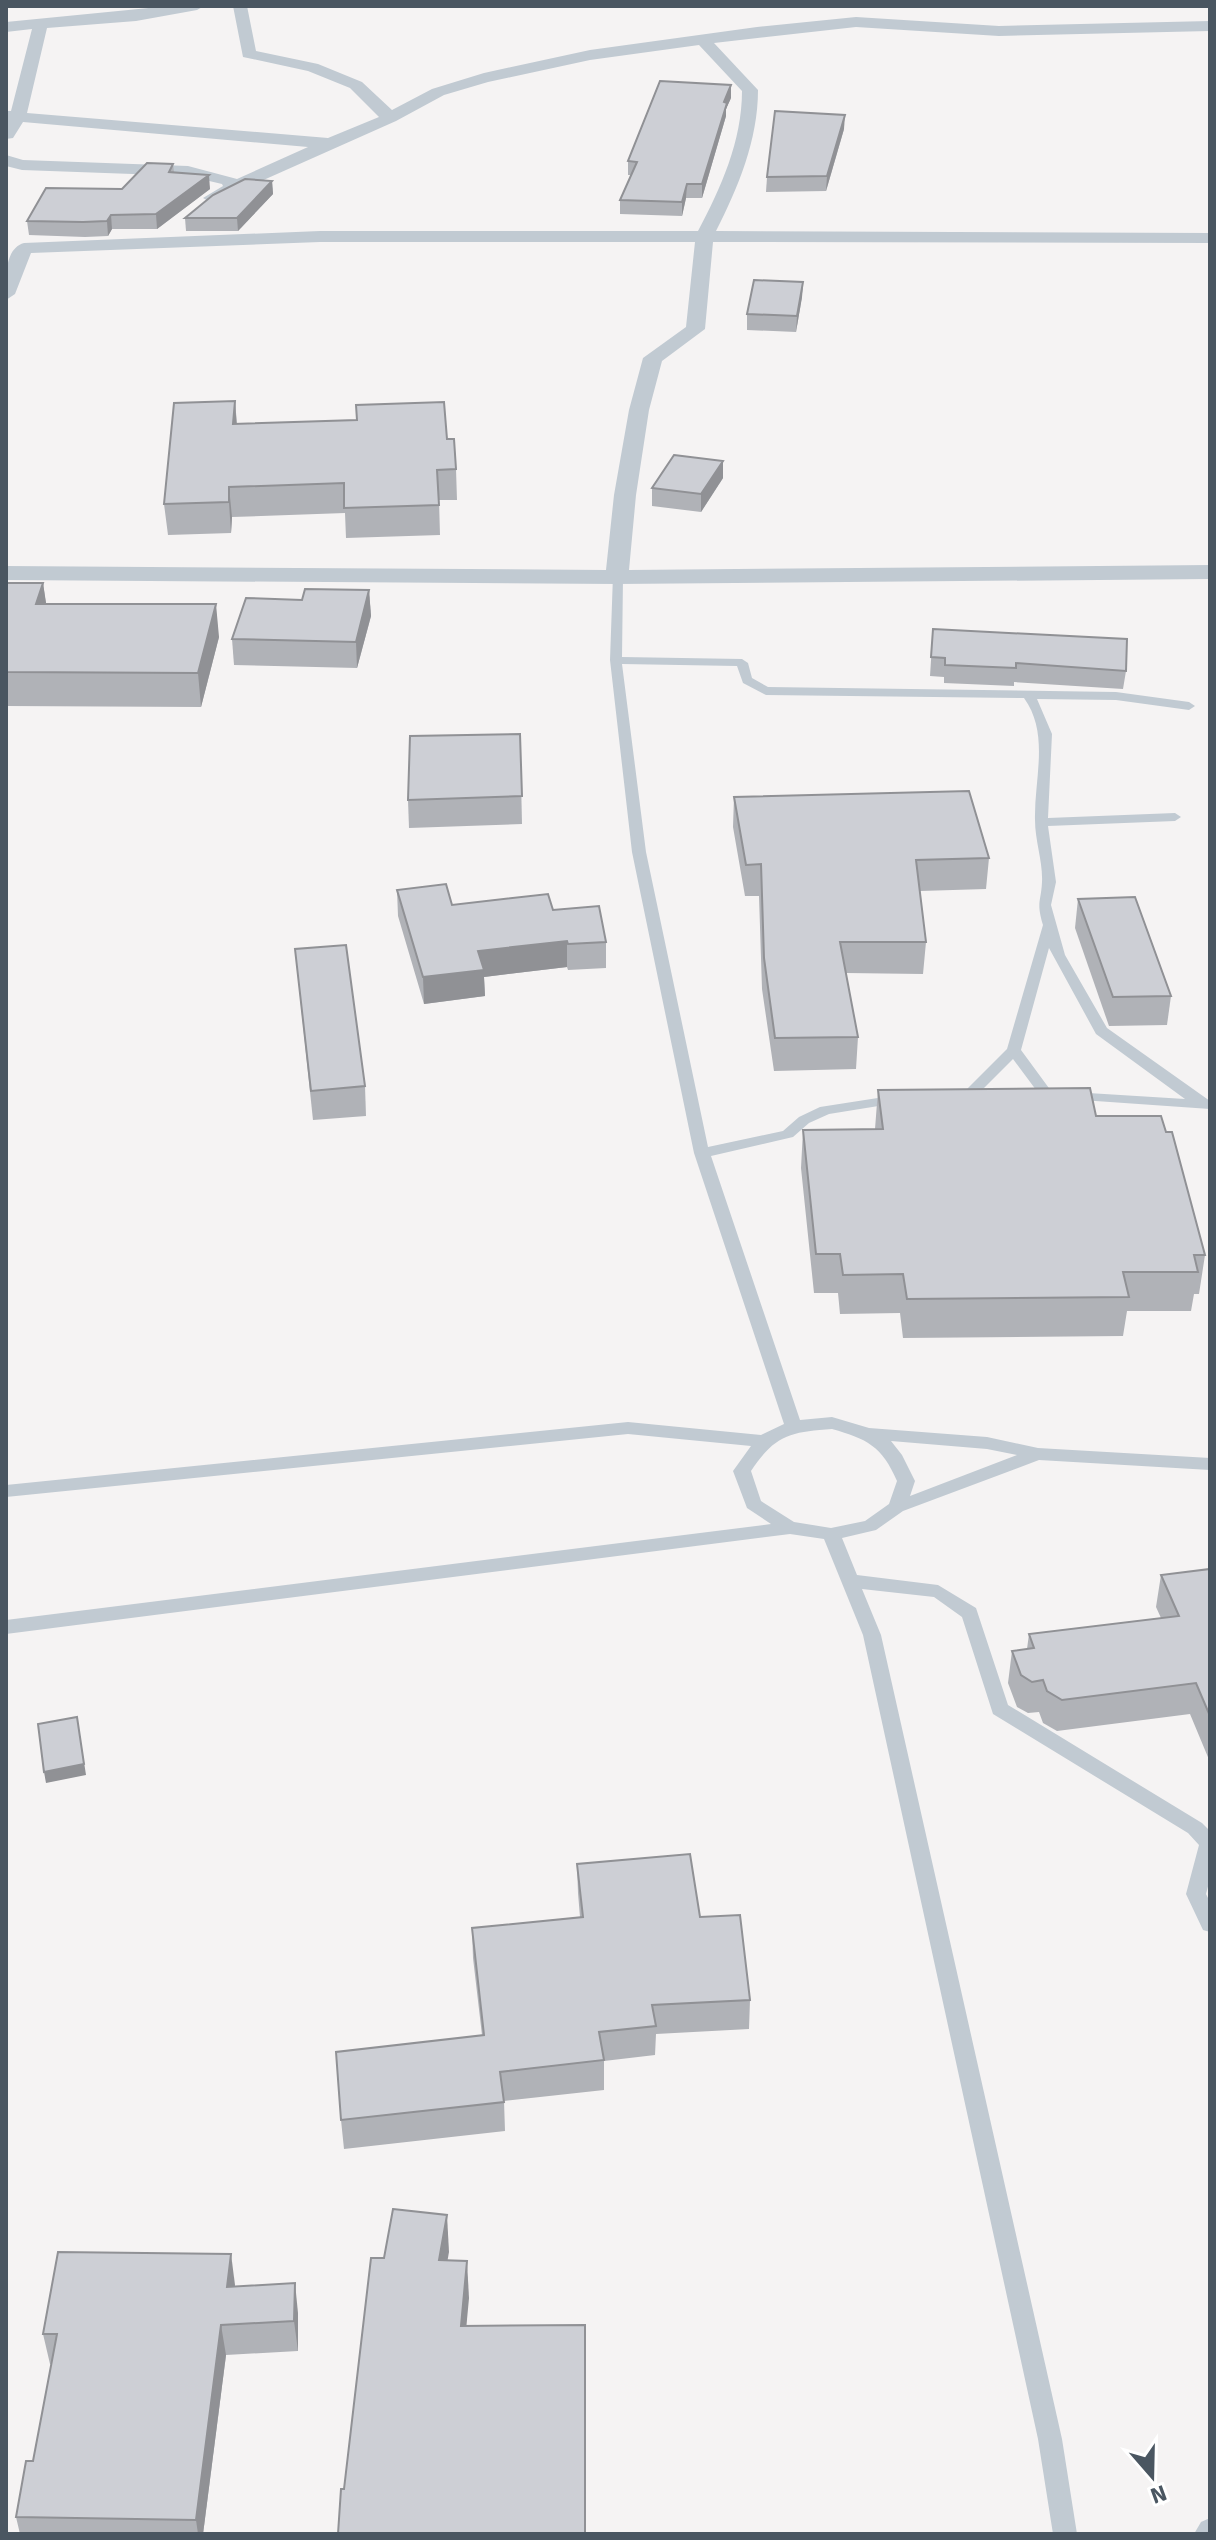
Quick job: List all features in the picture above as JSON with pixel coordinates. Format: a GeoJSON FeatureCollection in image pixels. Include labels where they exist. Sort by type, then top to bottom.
{"type":"FeatureCollection","features":[{"type":"Feature","properties":{"kind":"street"},"geometry":{"type":"LineString","coordinates":[[6,27],[136,16],[197,6]]}},
{"type":"Feature","properties":{"kind":"street"},"geometry":{"type":"LineString","coordinates":[[240,6],[249,54],[312,67],[356,85],[390,118]]}},
{"type":"Feature","properties":{"kind":"street"},"geometry":{"type":"LineString","coordinates":[[964,14],[999,31]]}},
{"type":"Feature","properties":{"kind":"street"},"geometry":{"type":"LineString","coordinates":[[160,239],[232,188],[390,118],[438,92],[484,78],[590,55],[856,22],[999,31],[1210,26]]}},
{"type":"Feature","properties":{"kind":"street"},"geometry":{"type":"LineString","coordinates":[[6,135],[41,23]]}},
{"type":"Feature","properties":{"kind":"street"},"geometry":{"type":"LineString","coordinates":[[617,577],[625,495],[639,410],[653,358],[695,329],[705,236],[733,181],[750,105],[750,90],[704,41]]}},
{"type":"Feature","properties":{"kind":"street"},"geometry":{"type":"LineString","coordinates":[[12,116],[329,143]]}},
{"type":"Feature","properties":{"kind":"street"},"geometry":{"type":"LineString","coordinates":[[6,160],[22,165],[188,171],[229,180],[232,188]]}},
{"type":"Feature","properties":{"kind":"street"},"geometry":{"type":"LineString","coordinates":[[6,294],[15,248],[160,239],[705,236],[1049,241],[1210,238]]}},
{"type":"Feature","properties":{"kind":"street"},"geometry":{"type":"LineString","coordinates":[[6,573],[617,577],[1210,572]]}},
{"type":"Feature","properties":{"kind":"lane"},"geometry":{"type":"LineString","coordinates":[[617,577],[616,660],[639,852],[702,1153],[793,1426]]}},
{"type":"Feature","properties":{"kind":"lane"},"geometry":{"type":"LineString","coordinates":[[616,660],[742,663],[747,680],[766,691],[1116,696],[1189,706]]}},
{"type":"Feature","properties":{"kind":"lane"},"geometry":{"type":"LineString","coordinates":[[1028,695],[1036,706],[1046,734],[1041,822],[1049,882],[1044,905],[1058,955],[1101,1031],[1206,1105]]}},
{"type":"Feature","properties":{"kind":"lane"},"geometry":{"type":"LineString","coordinates":[[1041,822],[1175,817]]}},
{"type":"Feature","properties":{"kind":"lane"},"geometry":{"type":"LineString","coordinates":[[1000,1092],[966,1091],[1014,1050],[1048,927]]}},
{"type":"Feature","properties":{"kind":"lane"},"geometry":{"type":"LineString","coordinates":[[1014,1050],[1047,1095]]}},
{"type":"Feature","properties":{"kind":"lane"},"geometry":{"type":"LineString","coordinates":[[1025,1093],[1206,1105]]}},
{"type":"Feature","properties":{"kind":"lane"},"geometry":{"type":"LineString","coordinates":[[702,1153],[788,1134],[804,1120],[825,1110],[855,1103],[914,1097]]}},
{"type":"Feature","properties":{"kind":"lane"},"geometry":{"type":"LineString","coordinates":[[6,1491],[628,1428],[761,1441],[793,1426],[832,1423],[869,1433],[987,1443],[1038,1454],[1210,1464]]}},
{"type":"Feature","properties":{"kind":"lane"},"geometry":{"type":"LineString","coordinates":[[869,1433],[896,1454],[906,1481],[897,1507]]}},
{"type":"Feature","properties":{"kind":"lane"},"geometry":{"type":"LineString","coordinates":[[761,1441],[742,1471],[753,1504],[790,1528]]}},
{"type":"Feature","properties":{"kind":"lane"},"geometry":{"type":"LineString","coordinates":[[6,1627],[790,1528],[831,1534],[870,1526],[897,1507],[1038,1454]]}},
{"type":"Feature","properties":{"kind":"lane"},"geometry":{"type":"LineString","coordinates":[[831,1534],[872,1635],[1050,2439],[1065,2534]]}},
{"type":"Feature","properties":{"kind":"lane"},"geometry":{"type":"LineString","coordinates":[[850,1581],[938,1591],[970,1613],[1000,1709],[1195,1828],[1210,1843],[1196,1894],[1210,1924]]}},
{"type":"Feature","properties":{"kind":"building"},"geometry":{"type":"Polygon","coordinates":[[[660,81],[731,85],[702,184],[687,184],[682,202],[620,200],[637,162],[628,161],[660,81]]]}},
{"type":"Feature","properties":{"kind":"building"},"geometry":{"type":"Polygon","coordinates":[[[775,111],[845,115],[827,176],[767,177],[775,111]]]}},
{"type":"Feature","properties":{"kind":"building"},"geometry":{"type":"Polygon","coordinates":[[[147,163],[173,164],[169,172],[209,175],[156,214],[111,215],[107,221],[27,221],[46,188],[122,189],[147,163]]]}},
{"type":"Feature","properties":{"kind":"building"},"geometry":{"type":"Polygon","coordinates":[[[245,179],[272,181],[237,218],[185,218],[213,195],[245,179]]]}},
{"type":"Feature","properties":{"kind":"building"},"geometry":{"type":"Polygon","coordinates":[[[754,280],[803,282],[797,316],[747,314],[754,280]]]}},
{"type":"Feature","properties":{"kind":"building"},"geometry":{"type":"Polygon","coordinates":[[[235,401],[233,424],[357,420],[356,405],[444,402],[447,439],[454,439],[456,469],[437,470],[439,505],[344,508],[344,483],[229,487],[229,502],[164,504],[174,403],[235,401]]]}},
{"type":"Feature","properties":{"kind":"building"},"geometry":{"type":"Polygon","coordinates":[[[674,455],[723,461],[701,494],[652,488],[674,455]]]}},
{"type":"Feature","properties":{"kind":"building"},"geometry":{"type":"Polygon","coordinates":[[[6,583],[43,583],[36,604],[216,604],[198,673],[6,672],[6,583]]]}},
{"type":"Feature","properties":{"kind":"building"},"geometry":{"type":"Polygon","coordinates":[[[305,589],[369,590],[356,642],[232,639],[246,598],[302,600],[305,589]]]}},
{"type":"Feature","properties":{"kind":"building"},"geometry":{"type":"Polygon","coordinates":[[[933,629],[1127,639],[1126,671],[1016,663],[1016,668],[945,665],[945,658],[931,657],[933,629]]]}},
{"type":"Feature","properties":{"kind":"building"},"geometry":{"type":"Polygon","coordinates":[[[520,734],[522,796],[408,800],[410,736],[520,734]]]}},
{"type":"Feature","properties":{"kind":"building"},"geometry":{"type":"Polygon","coordinates":[[[969,791],[989,858],[916,860],[926,942],[840,942],[858,1037],[775,1038],[764,958],[761,864],[746,865],[734,797],[969,791]]]}},
{"type":"Feature","properties":{"kind":"building"},"geometry":{"type":"Polygon","coordinates":[[[446,884],[452,905],[548,894],[553,910],[599,906],[606,942],[568,944],[567,941],[478,951],[484,970],[423,977],[397,890],[446,884]]]}},
{"type":"Feature","properties":{"kind":"building"},"geometry":{"type":"Polygon","coordinates":[[[1135,897],[1171,996],[1113,997],[1078,899],[1135,897]]]}},
{"type":"Feature","properties":{"kind":"building"},"geometry":{"type":"Polygon","coordinates":[[[346,945],[365,1086],[311,1091],[295,949],[346,945]]]}},
{"type":"Feature","properties":{"kind":"building"},"geometry":{"type":"Polygon","coordinates":[[[1090,1088],[1096,1116],[1161,1116],[1166,1132],[1172,1132],[1205,1255],[1194,1255],[1198,1272],[1123,1272],[1129,1297],[907,1299],[903,1274],[843,1275],[840,1254],[816,1254],[803,1130],[883,1129],[878,1090],[1090,1088]]]}},
{"type":"Feature","properties":{"kind":"building"},"geometry":{"type":"Polygon","coordinates":[[[1210,1569],[1210,1716],[1196,1683],[1062,1700],[1047,1691],[1043,1680],[1032,1682],[1021,1675],[1012,1651],[1034,1648],[1029,1634],[1179,1616],[1161,1575],[1210,1569]]]}},
{"type":"Feature","properties":{"kind":"building"},"geometry":{"type":"Polygon","coordinates":[[[77,1717],[84,1764],[44,1772],[38,1724],[77,1717]]]}},
{"type":"Feature","properties":{"kind":"building"},"geometry":{"type":"Polygon","coordinates":[[[690,1854],[700,1917],[740,1915],[750,2000],[652,2005],[656,2026],[599,2032],[604,2060],[500,2072],[504,2102],[341,2120],[336,2052],[484,2035],[472,1928],[583,1917],[577,1864],[690,1854]]]}},
{"type":"Feature","properties":{"kind":"building"},"geometry":{"type":"Polygon","coordinates":[[[393,2209],[447,2215],[439,2260],[467,2261],[461,2326],[585,2325],[585,2534],[338,2534],[371,2258],[384,2258],[393,2209]]]}},
{"type":"Feature","properties":{"kind":"building"},"geometry":{"type":"Polygon","coordinates":[[[58,2252],[231,2254],[227,2287],[295,2283],[294,2321],[221,2325],[196,2520],[16,2517],[26,2461],[33,2461],[57,2334],[43,2334],[58,2252]]]}}]}
